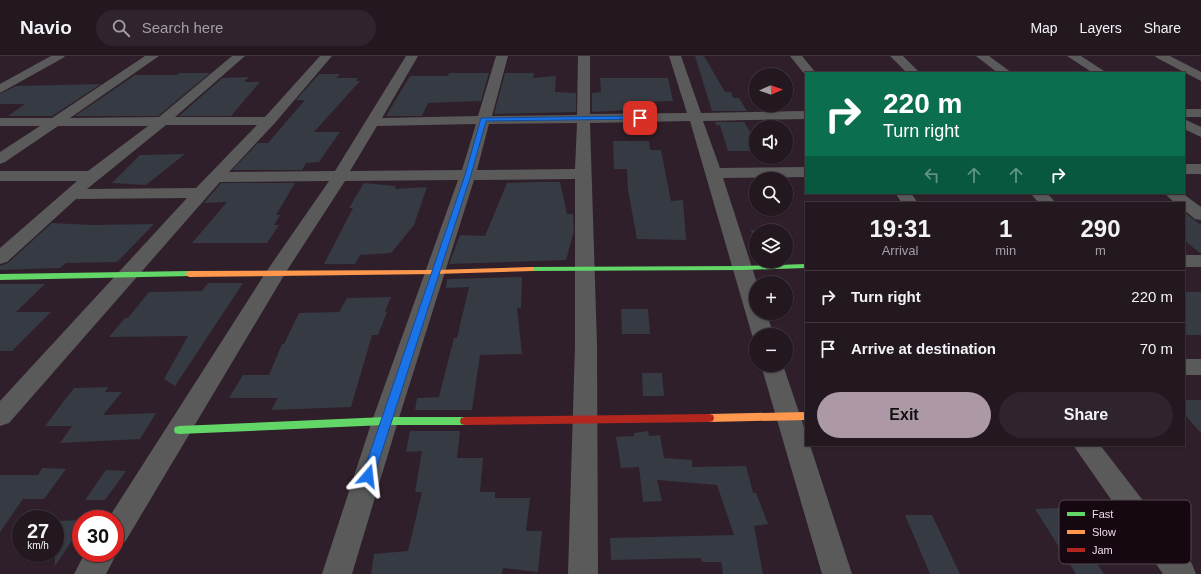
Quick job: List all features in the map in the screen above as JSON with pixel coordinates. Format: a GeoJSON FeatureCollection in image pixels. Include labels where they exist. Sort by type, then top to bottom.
{"type":"FeatureCollection","features":[{"type":"Feature","properties":{"kind":"street"},"geometry":{"type":"LineString","coordinates":[[0,89],[59,56]]}},
{"type":"Feature","properties":{"kind":"street"},"geometry":{"type":"LineString","coordinates":[[0,159],[153,56]]}},
{"type":"Feature","properties":{"kind":"street"},"geometry":{"type":"LineString","coordinates":[[0,258],[92,176],[163,121],[239,56]]}},
{"type":"Feature","properties":{"kind":"street"},"geometry":{"type":"LineString","coordinates":[[0,417],[200,193],[269,121],[326,56]]}},
{"type":"Feature","properties":{"kind":"street"},"geometry":{"type":"LineString","coordinates":[[124,519],[276,272],[339,177],[412,56]]}},
{"type":"Feature","properties":{"kind":"street"},"geometry":{"type":"LineString","coordinates":[[337,574],[385,421],[468,175],[502,56]]}},
{"type":"Feature","properties":{"kind":"street"},"geometry":{"type":"LineString","coordinates":[[583,574],[586,268],[583,174],[584,56]]}},
{"type":"Feature","properties":{"kind":"street"},"geometry":{"type":"LineString","coordinates":[[675,56],[714,172],[749,289]]}},
{"type":"Feature","properties":{"kind":"street"},"geometry":{"type":"LineString","coordinates":[[796,56],[809,72]]}},
{"type":"Feature","properties":{"kind":"street"},"geometry":{"type":"LineString","coordinates":[[896,56],[913,72]]}},
{"type":"Feature","properties":{"kind":"street"},"geometry":{"type":"LineString","coordinates":[[982,56],[1005,72]]}},
{"type":"Feature","properties":{"kind":"street"},"geometry":{"type":"LineString","coordinates":[[1073,56],[1099,72]]}},
{"type":"Feature","properties":{"kind":"street"},"geometry":{"type":"LineString","coordinates":[[1161,56],[1201,77]]}},
{"type":"Feature","properties":{"kind":"street"},"geometry":{"type":"LineString","coordinates":[[1185,114],[1201,113]]}},
{"type":"Feature","properties":{"kind":"street"},"geometry":{"type":"LineString","coordinates":[[372,122],[805,115]]}},
{"type":"Feature","properties":{"kind":"street"},"geometry":{"type":"LineString","coordinates":[[0,122],[269,121]]}},
{"type":"Feature","properties":{"kind":"street"},"geometry":{"type":"LineString","coordinates":[[1185,124],[1201,133]]}},
{"type":"Feature","properties":{"kind":"street"},"geometry":{"type":"LineString","coordinates":[[1185,169],[1201,169]]}},
{"type":"Feature","properties":{"kind":"street"},"geometry":{"type":"LineString","coordinates":[[714,172],[805,172]]}},
{"type":"Feature","properties":{"kind":"street"},"geometry":{"type":"LineString","coordinates":[[215,177],[583,174]]}},
{"type":"Feature","properties":{"kind":"street"},"geometry":{"type":"LineString","coordinates":[[0,176],[92,176]]}},
{"type":"Feature","properties":{"kind":"street"},"geometry":{"type":"LineString","coordinates":[[72,194],[200,193]]}},
{"type":"Feature","properties":{"kind":"street"},"geometry":{"type":"LineString","coordinates":[[1039,194],[1047,202]]}},
{"type":"Feature","properties":{"kind":"street"},"geometry":{"type":"LineString","coordinates":[[1173,194],[1184,202]]}},
{"type":"Feature","properties":{"kind":"street"},"geometry":{"type":"LineString","coordinates":[[1185,202],[1201,214]]}},
{"type":"Feature","properties":{"kind":"street"},"geometry":{"type":"LineString","coordinates":[[1185,261],[1201,261]]}},
{"type":"Feature","properties":{"kind":"street"},"geometry":{"type":"LineString","coordinates":[[0,277],[276,272],[435,272],[586,268],[743,268],[805,266]]}},
{"type":"Feature","properties":{"kind":"street"},"geometry":{"type":"LineString","coordinates":[[1185,367],[1201,367]]}},
{"type":"Feature","properties":{"kind":"street"},"geometry":{"type":"LineString","coordinates":[[775,372],[797,416],[836,574]]}},
{"type":"Feature","properties":{"kind":"street"},"geometry":{"type":"LineString","coordinates":[[179,430],[385,421],[585,420],[797,416]]}},
{"type":"Feature","properties":{"kind":"street"},"geometry":{"type":"LineString","coordinates":[[1087,446],[1127,500]]}},
{"type":"Feature","properties":{"kind":"street"},"geometry":{"type":"LineString","coordinates":[[89,574],[96,562]]}},
{"type":"Feature","properties":{"kind":"street"},"geometry":{"type":"LineString","coordinates":[[1174,564],[1181,574]]}},
{"type":"Feature","properties":{"kind":"building"},"geometry":{"type":"Polygon","coordinates":[[[695,56],[704,56],[725,92],[731,92],[733,98],[739,98],[747,111],[712,111],[695,56]]]}},
{"type":"Feature","properties":{"kind":"building"},"geometry":{"type":"Polygon","coordinates":[[[180,73],[210,73],[158,116],[75,116],[135,75],[177,75],[180,73]]]}},
{"type":"Feature","properties":{"kind":"building"},"geometry":{"type":"Polygon","coordinates":[[[449,73],[489,73],[481,101],[428,103],[422,116],[386,116],[410,76],[448,76],[449,73]]]}},
{"type":"Feature","properties":{"kind":"building"},"geometry":{"type":"Polygon","coordinates":[[[505,73],[534,73],[533,78],[556,76],[555,92],[576,93],[576,112],[494,114],[505,73]]]}},
{"type":"Feature","properties":{"kind":"building"},"geometry":{"type":"Polygon","coordinates":[[[319,74],[340,74],[336,78],[358,78],[356,81],[360,81],[314,132],[340,132],[319,162],[306,163],[302,170],[232,170],[258,143],[268,143],[305,100],[296,100],[319,74]]]}},
{"type":"Feature","properties":{"kind":"building"},"geometry":{"type":"Polygon","coordinates":[[[249,77],[244,82],[260,82],[231,116],[179,116],[222,78],[249,77]]]}},
{"type":"Feature","properties":{"kind":"building"},"geometry":{"type":"Polygon","coordinates":[[[600,78],[668,78],[673,101],[639,102],[642,109],[592,112],[592,93],[601,92],[600,78]]]}},
{"type":"Feature","properties":{"kind":"building"},"geometry":{"type":"Polygon","coordinates":[[[101,84],[52,116],[8,116],[25,104],[0,104],[0,94],[16,86],[101,84]]]}},
{"type":"Feature","properties":{"kind":"building"},"geometry":{"type":"Polygon","coordinates":[[[715,122],[744,122],[749,130],[749,151],[728,151],[720,125],[716,125],[715,122]]]}},
{"type":"Feature","properties":{"kind":"building"},"geometry":{"type":"Polygon","coordinates":[[[613,141],[649,141],[650,150],[661,150],[671,201],[683,200],[686,240],[637,239],[628,190],[627,169],[614,169],[613,141]]]}},
{"type":"Feature","properties":{"kind":"building"},"geometry":{"type":"Polygon","coordinates":[[[185,154],[146,185],[112,183],[140,155],[185,154]]]}},
{"type":"Feature","properties":{"kind":"building"},"geometry":{"type":"Polygon","coordinates":[[[560,182],[567,214],[573,214],[574,231],[566,260],[449,264],[460,235],[485,236],[507,183],[560,182]]]}},
{"type":"Feature","properties":{"kind":"building"},"geometry":{"type":"Polygon","coordinates":[[[221,183],[295,183],[276,215],[280,215],[274,225],[279,225],[267,243],[192,243],[227,202],[204,203],[221,183]]]}},
{"type":"Feature","properties":{"kind":"building"},"geometry":{"type":"Polygon","coordinates":[[[364,183],[396,186],[395,189],[427,187],[414,225],[391,253],[360,255],[355,264],[324,264],[353,208],[349,208],[364,183]]]}},
{"type":"Feature","properties":{"kind":"building"},"geometry":{"type":"Polygon","coordinates":[[[1185,213],[1201,225],[1201,254],[1185,241],[1185,213]]]}},
{"type":"Feature","properties":{"kind":"building"},"geometry":{"type":"Polygon","coordinates":[[[52,223],[93,225],[154,224],[117,262],[66,263],[60,268],[0,270],[0,266],[8,263],[52,223]]]}},
{"type":"Feature","properties":{"kind":"building"},"geometry":{"type":"Polygon","coordinates":[[[522,277],[521,308],[517,308],[522,354],[480,355],[472,410],[415,410],[417,398],[439,397],[454,338],[457,338],[469,287],[446,288],[447,279],[522,277]]]}},
{"type":"Feature","properties":{"kind":"building"},"geometry":{"type":"Polygon","coordinates":[[[208,283],[243,283],[175,386],[164,379],[188,336],[109,337],[125,318],[128,318],[149,292],[202,291],[208,283]]]}},
{"type":"Feature","properties":{"kind":"building"},"geometry":{"type":"Polygon","coordinates":[[[0,284],[45,284],[16,312],[51,312],[12,351],[0,351],[0,284]]]}},
{"type":"Feature","properties":{"kind":"building"},"geometry":{"type":"Polygon","coordinates":[[[1185,292],[1201,292],[1201,335],[1185,335],[1185,292]]]}},
{"type":"Feature","properties":{"kind":"building"},"geometry":{"type":"Polygon","coordinates":[[[391,297],[378,335],[372,335],[351,407],[271,410],[278,398],[229,398],[243,375],[269,375],[282,344],[284,344],[299,313],[339,312],[347,298],[391,297]]]}},
{"type":"Feature","properties":{"kind":"building"},"geometry":{"type":"Polygon","coordinates":[[[621,309],[648,309],[650,334],[622,334],[621,309]]]}},
{"type":"Feature","properties":{"kind":"building"},"geometry":{"type":"Polygon","coordinates":[[[642,373],[662,373],[664,396],[643,396],[642,373]]]}},
{"type":"Feature","properties":{"kind":"building"},"geometry":{"type":"Polygon","coordinates":[[[108,387],[105,392],[122,392],[103,415],[156,413],[140,439],[60,443],[72,426],[45,426],[74,388],[108,387]]]}},
{"type":"Feature","properties":{"kind":"building"},"geometry":{"type":"Polygon","coordinates":[[[1185,400],[1201,400],[1201,433],[1185,415],[1185,400]]]}},
{"type":"Feature","properties":{"kind":"building"},"geometry":{"type":"Polygon","coordinates":[[[410,431],[460,431],[457,458],[483,458],[480,492],[495,492],[495,498],[530,498],[526,531],[542,531],[538,572],[503,568],[502,574],[371,574],[374,554],[408,551],[422,492],[415,492],[422,451],[406,452],[410,431]]]}},
{"type":"Feature","properties":{"kind":"building"},"geometry":{"type":"Polygon","coordinates":[[[648,431],[649,436],[660,435],[664,458],[692,460],[692,467],[746,466],[753,493],[756,493],[768,524],[754,526],[763,574],[723,574],[721,562],[702,562],[701,558],[611,560],[610,538],[734,535],[717,485],[657,480],[662,501],[643,502],[639,467],[621,468],[616,437],[634,436],[634,433],[648,431]]]}},
{"type":"Feature","properties":{"kind":"building"},"geometry":{"type":"Polygon","coordinates":[[[42,468],[66,469],[44,499],[23,499],[15,510],[12,510],[12,515],[0,532],[0,475],[38,475],[42,468]]]}},
{"type":"Feature","properties":{"kind":"building"},"geometry":{"type":"Polygon","coordinates":[[[106,470],[126,471],[105,500],[85,500],[106,470]]]}},
{"type":"Feature","properties":{"kind":"building"},"geometry":{"type":"Polygon","coordinates":[[[1059,508],[1059,547],[1035,509],[1059,508]]]}},
{"type":"Feature","properties":{"kind":"building"},"geometry":{"type":"Polygon","coordinates":[[[905,515],[932,515],[960,574],[930,574],[905,515]]]}},
{"type":"Feature","properties":{"kind":"building"},"geometry":{"type":"Polygon","coordinates":[[[72,520],[72,540],[64,552],[64,521],[72,520]]]}},
{"type":"Feature","properties":{"kind":"building"},"geometry":{"type":"Polygon","coordinates":[[[1070,564],[1097,564],[1104,574],[1076,574],[1070,564]]]}},
{"type":"Feature","properties":{"kind":"traffic: fast"},"geometry":{"type":"LineString","coordinates":[[530,269],[743,268],[805,266]]}},
{"type":"Feature","properties":{"kind":"traffic: fast"},"geometry":{"type":"LineString","coordinates":[[0,277],[189,274]]}},
{"type":"Feature","properties":{"kind":"traffic: fast"},"geometry":{"type":"LineString","coordinates":[[179,430],[385,421],[465,421]]}},
{"type":"Feature","properties":{"kind":"traffic: slow"},"geometry":{"type":"LineString","coordinates":[[189,274],[435,272],[530,269]]}},
{"type":"Feature","properties":{"kind":"traffic: slow"},"geometry":{"type":"LineString","coordinates":[[709,418],[805,416]]}},
{"type":"Feature","properties":{"kind":"traffic: jam"},"geometry":{"type":"LineString","coordinates":[[465,421],[709,418]]}},
{"type":"Feature","properties":{"kind":"route"},"geometry":{"type":"LineString","coordinates":[[368,476],[468,175],[483,120],[640,118]]}}]}
